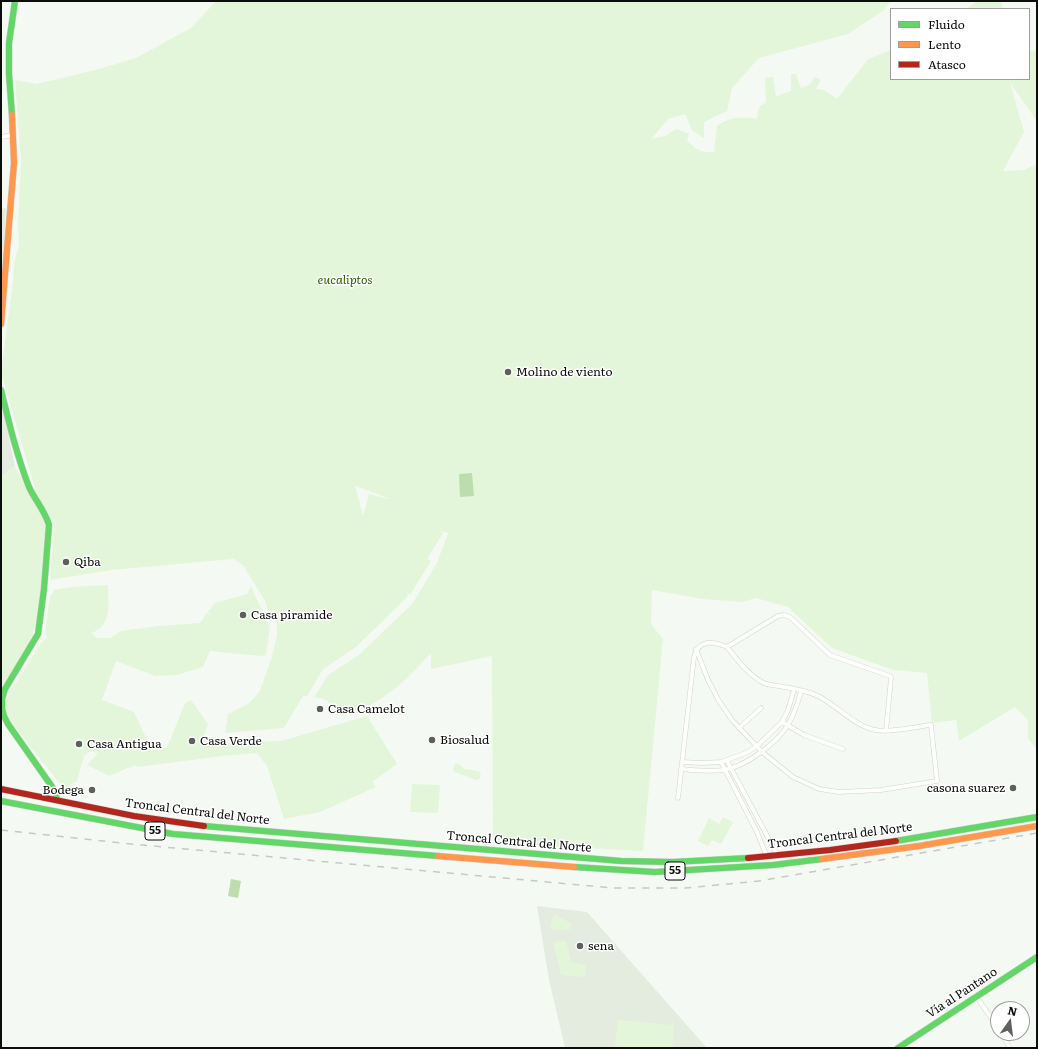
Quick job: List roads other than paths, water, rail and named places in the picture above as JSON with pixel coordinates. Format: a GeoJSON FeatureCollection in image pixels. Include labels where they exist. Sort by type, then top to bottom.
{"type":"FeatureCollection","features":[{"type":"Feature","properties":{"kind":"main road"},"geometry":{"type":"LineString","coordinates":[[1,324],[14,163],[8,43],[15,1]]}},
{"type":"Feature","properties":{"kind":"main road"},"geometry":{"type":"LineString","coordinates":[[1,390],[21,465],[30,489],[46,516],[49,525],[38,634],[5,689],[2,699],[2,709],[8,724],[55,791],[57,800]]}},
{"type":"Feature","properties":{"kind":"main road","name":"Troncal Central del Norte"},"geometry":{"type":"LineString","coordinates":[[1,790],[134,816],[221,828],[621,861],[672,862],[778,856],[876,844],[1037,817]]}},
{"type":"Feature","properties":{"kind":"main road","name":"Troncal Central del Norte"},"geometry":{"type":"LineString","coordinates":[[1,801],[173,834],[491,861],[654,872],[781,864],[919,846],[1037,826]]}},
{"type":"Feature","properties":{"kind":"main road","name":"Vía al Pantano"},"geometry":{"type":"LineString","coordinates":[[898,1048],[1037,957]]}},
{"type":"Feature","properties":{"kind":"street"},"geometry":{"type":"LineString","coordinates":[[1,137],[13,135]]}},
{"type":"Feature","properties":{"kind":"street"},"geometry":{"type":"LineString","coordinates":[[727,647],[778,616],[784,615],[790,617],[830,655],[890,676],[886,731]]}},
{"type":"Feature","properties":{"kind":"street"},"geometry":{"type":"LineString","coordinates":[[678,798],[694,657],[696,649],[701,644],[708,643],[714,643],[727,647],[738,662],[760,681],[811,693],[862,725],[875,730],[886,731],[930,725],[937,781],[881,790],[839,792],[819,788],[792,777],[762,752],[738,728],[719,701],[708,680],[696,649]]}},
{"type":"Feature","properties":{"kind":"street"},"geometry":{"type":"LineString","coordinates":[[682,762],[702,763],[728,761],[757,746],[782,722],[788,710],[794,690]]}},
{"type":"Feature","properties":{"kind":"street"},"geometry":{"type":"LineString","coordinates":[[681,769],[702,771],[724,770],[747,761],[762,752],[787,726],[796,709],[801,691]]}},
{"type":"Feature","properties":{"kind":"street"},"geometry":{"type":"LineString","coordinates":[[738,728],[762,708]]}},
{"type":"Feature","properties":{"kind":"street"},"geometry":{"type":"LineString","coordinates":[[782,722],[804,735],[844,749]]}},
{"type":"Feature","properties":{"kind":"street"},"geometry":{"type":"LineString","coordinates":[[728,761],[778,856]]}},
{"type":"Feature","properties":{"kind":"street"},"geometry":{"type":"LineString","coordinates":[[721,762],[757,832],[768,857]]}},
{"type":"Feature","properties":{"kind":"street"},"geometry":{"type":"LineString","coordinates":[[746,811],[753,807]]}},
{"type":"Feature","properties":{"kind":"street"},"geometry":{"type":"LineString","coordinates":[[976,996],[990,1014]]}},
{"type":"Feature","properties":{"kind":"railway"},"geometry":{"type":"LineString","coordinates":[[1,830],[131,844],[613,888],[686,888],[759,881],[1037,833]]}},
{"type":"Feature","properties":{"kind":"place","name":"Molino de viento"},"geometry":{"type":"Point","coordinates":[508,372]}},
{"type":"Feature","properties":{"kind":"place","name":"Qiba"},"geometry":{"type":"Point","coordinates":[66,562]}},
{"type":"Feature","properties":{"kind":"place","name":"Casa piramide"},"geometry":{"type":"Point","coordinates":[243,615]}},
{"type":"Feature","properties":{"kind":"place","name":"Casa Camelot"},"geometry":{"type":"Point","coordinates":[320,709]}},
{"type":"Feature","properties":{"kind":"place","name":"Biosalud"},"geometry":{"type":"Point","coordinates":[432,740]}},
{"type":"Feature","properties":{"kind":"place","name":"Casa Verde"},"geometry":{"type":"Point","coordinates":[192,741]}},
{"type":"Feature","properties":{"kind":"place","name":"Casa Antigua"},"geometry":{"type":"Point","coordinates":[79,744]}},
{"type":"Feature","properties":{"kind":"place","name":"casona suarez"},"geometry":{"type":"Point","coordinates":[1013,788]}},
{"type":"Feature","properties":{"kind":"place","name":"Bodega"},"geometry":{"type":"Point","coordinates":[92,790]}},
{"type":"Feature","properties":{"kind":"place","name":"sena"},"geometry":{"type":"Point","coordinates":[580,946]}},
{"type":"Feature","properties":{"kind":"park label","name":"eucaliptos"},"geometry":{"type":"Point","coordinates":[345,280]}}]}
